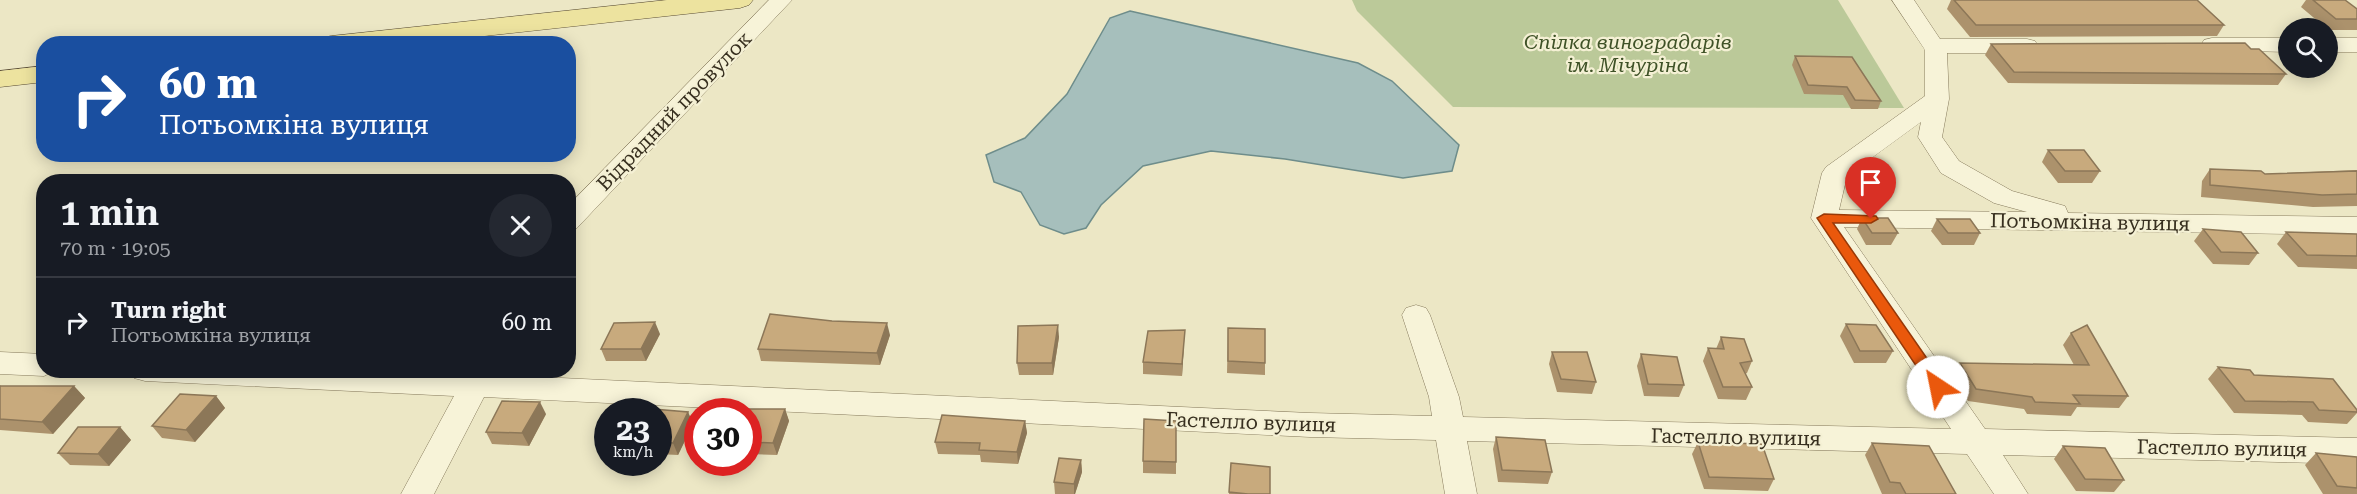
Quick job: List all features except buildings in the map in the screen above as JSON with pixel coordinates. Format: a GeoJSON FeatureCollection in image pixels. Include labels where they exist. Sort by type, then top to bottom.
{"type":"FeatureCollection","features":[{"type":"Feature","properties":{"kind":"main road"},"geometry":{"type":"LineString","coordinates":[[405,36],[740,0]]}},
{"type":"Feature","properties":{"kind":"main road"},"geometry":{"type":"LineString","coordinates":[[0,79],[36,75]]}},
{"type":"Feature","properties":{"kind":"street","name":"Відрадний провулок"},"geometry":{"type":"LineString","coordinates":[[576,214],[781,0]]}},
{"type":"Feature","properties":{"kind":"street"},"geometry":{"type":"LineString","coordinates":[[1903,0],[1936,50],[1937,99],[1930,137],[1950,167],[2003,197],[2092,222]]}},
{"type":"Feature","properties":{"kind":"street"},"geometry":{"type":"LineString","coordinates":[[2194,46],[2278,45]]}},
{"type":"Feature","properties":{"kind":"street"},"geometry":{"type":"LineString","coordinates":[[2338,45],[2357,45]]}},
{"type":"Feature","properties":{"kind":"street"},"geometry":{"type":"LineString","coordinates":[[1933,46],[2052,46]]}},
{"type":"Feature","properties":{"kind":"street"},"geometry":{"type":"LineString","coordinates":[[1937,99],[1835,173],[1824,218],[2012,494]]}},
{"type":"Feature","properties":{"kind":"street","name":"Потьомкіна вулиця"},"geometry":{"type":"LineString","coordinates":[[1824,218],[2357,226]]}},
{"type":"Feature","properties":{"kind":"street"},"geometry":{"type":"LineString","coordinates":[[1416,315],[1444,397],[1461,494]]}},
{"type":"Feature","properties":{"kind":"street"},"geometry":{"type":"LineString","coordinates":[[0,363],[36,365]]}},
{"type":"Feature","properties":{"kind":"street","name":"Гастелло вулиця"},"geometry":{"type":"LineString","coordinates":[[442,378],[1310,426],[2357,451]]}},
{"type":"Feature","properties":{"kind":"street"},"geometry":{"type":"LineString","coordinates":[[417,494],[479,379]]}},
{"type":"Feature","properties":{"kind":"green space","name":"Спілка виноградарів ім. Мічуріна"},"geometry":{"type":"Polygon","coordinates":[[[1352,0],[1838,0],[1904,108],[1453,107],[1357,11],[1352,0]]]}},
{"type":"Feature","properties":{"kind":"water"},"geometry":{"type":"Polygon","coordinates":[[[1130,11],[1358,63],[1392,81],[1459,145],[1452,171],[1403,178],[1285,159],[1211,151],[1143,166],[1101,205],[1086,228],[1064,234],[1040,225],[1021,192],[994,182],[986,155],[1025,138],[1067,94],[1110,18],[1130,11]]]}},
{"type":"Feature","properties":{"kind":"route"},"geometry":{"type":"LineString","coordinates":[[1871,219],[1824,218],[1938,387]]}}]}
